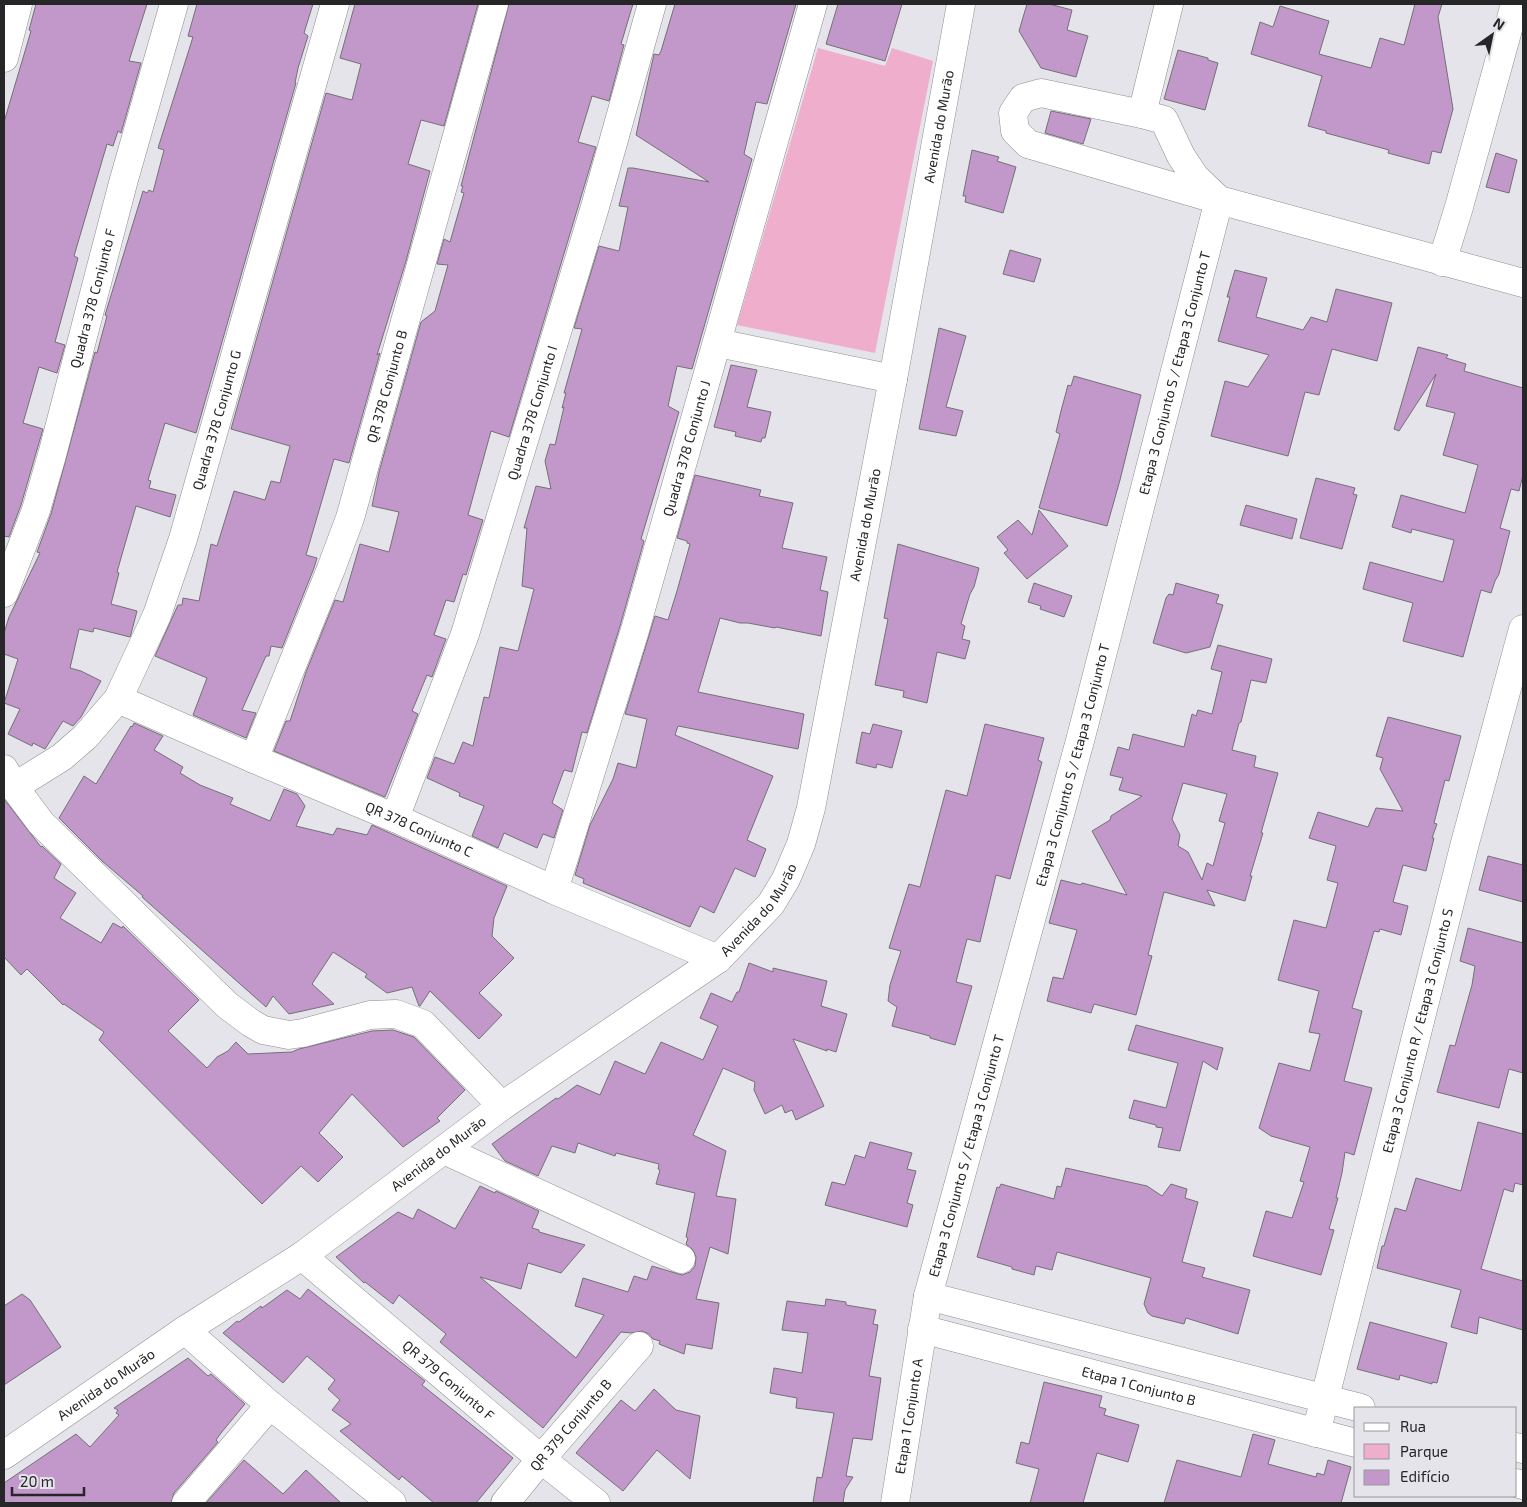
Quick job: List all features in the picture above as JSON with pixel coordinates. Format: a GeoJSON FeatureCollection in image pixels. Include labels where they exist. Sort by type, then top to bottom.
{"type":"FeatureCollection","features":[{"type":"Feature","properties":{"kind":"street"},"geometry":{"type":"LineString","coordinates":[[4,58],[18,4]]}},
{"type":"Feature","properties":{"kind":"street","name":"Quadra 378 Conjunto F"},"geometry":{"type":"LineString","coordinates":[[4,593],[36,510],[52,456],[124,182],[174,4]]}},
{"type":"Feature","properties":{"kind":"street","name":"Quadra 378 Conjunto G"},"geometry":{"type":"LineString","coordinates":[[9,778],[62,757],[86,737],[118,699],[157,615],[183,539],[335,4]]}},
{"type":"Feature","properties":{"kind":"street","name":"QR 378 Conjunto B"},"geometry":{"type":"LineString","coordinates":[[254,759],[350,518],[494,4]]}},
{"type":"Feature","properties":{"kind":"street","name":"Quadra 378 Conjunto I"},"geometry":{"type":"LineString","coordinates":[[395,818],[465,634],[595,208],[652,4]]}},
{"type":"Feature","properties":{"kind":"street","name":"Quadra 378 Conjunto J"},"geometry":{"type":"LineString","coordinates":[[554,890],[635,630],[813,4]]}},
{"type":"Feature","properties":{"kind":"street","name":"Avenida do Murão"},"geometry":{"type":"LineString","coordinates":[[4,1455],[185,1330],[302,1256],[502,1106],[718,958],[771,904],[786,880],[802,844],[811,808],[893,379],[961,4]]}},
{"type":"Feature","properties":{"kind":"street"},"geometry":{"type":"LineString","coordinates":[[1142,114],[1169,4]]}},
{"type":"Feature","properties":{"kind":"street"},"geometry":{"type":"LineString","coordinates":[[1442,262],[1515,4]]}},
{"type":"Feature","properties":{"kind":"street"},"geometry":{"type":"LineString","coordinates":[[1219,200],[1195,177],[1181,156],[1164,120],[1041,93],[1023,98],[1013,113],[1015,131],[1028,144],[1219,200],[1523,283]]}},
{"type":"Feature","properties":{"kind":"street","name":"Etapa 3 Conjunto S / Etapa 3 Conjunto T"},"geometry":{"type":"LineString","coordinates":[[922,1329],[928,1296],[1081,737],[1219,200]]}},
{"type":"Feature","properties":{"kind":"street"},"geometry":{"type":"LineString","coordinates":[[718,343],[893,379]]}},
{"type":"Feature","properties":{"kind":"street","name":"Etapa 3 Conjunto R / Etapa 3 Conjunto S"},"geometry":{"type":"LineString","coordinates":[[1316,1433],[1465,843],[1523,629]]}},
{"type":"Feature","properties":{"kind":"street","name":"QR 378 Conjunto C"},"geometry":{"type":"LineString","coordinates":[[118,699],[395,818],[554,890],[718,958]]}},
{"type":"Feature","properties":{"kind":"street"},"geometry":{"type":"LineString","coordinates":[[9,778],[41,823],[227,1005],[251,1024],[263,1030],[289,1035],[303,1034],[370,1015],[396,1014],[423,1024],[502,1106]]}},
{"type":"Feature","properties":{"kind":"street"},"geometry":{"type":"LineString","coordinates":[[444,1150],[681,1259]]}},
{"type":"Feature","properties":{"kind":"street","name":"QR 379 Conjunto F"},"geometry":{"type":"LineString","coordinates":[[302,1256],[541,1459],[596,1503]]}},
{"type":"Feature","properties":{"kind":"street"},"geometry":{"type":"LineString","coordinates":[[928,1296],[1357,1407]]}},
{"type":"Feature","properties":{"kind":"street","name":"Etapa 1 Conjunto B"},"geometry":{"type":"LineString","coordinates":[[922,1329],[1354,1442]]}},
{"type":"Feature","properties":{"kind":"street","name":"Etapa 1 Conjunto A"},"geometry":{"type":"LineString","coordinates":[[895,1503],[922,1329]]}},
{"type":"Feature","properties":{"kind":"street"},"geometry":{"type":"LineString","coordinates":[[185,1330],[270,1405],[392,1503]]}},
{"type":"Feature","properties":{"kind":"street","name":"QR 379 Conjunto B"},"geometry":{"type":"LineString","coordinates":[[505,1503],[639,1346]]}},
{"type":"Feature","properties":{"kind":"street"},"geometry":{"type":"LineString","coordinates":[[186,1503],[270,1405]]}},
{"type":"Feature","properties":{"kind":"green space"},"geometry":{"type":"Polygon","coordinates":[[[818,48],[885,66],[892,48],[933,61],[875,353],[737,325],[818,48]]]}},
{"type":"Feature","properties":{"kind":"building"},"geometry":{"type":"Polygon","coordinates":[[[36,4],[147,4],[129,61],[141,63],[121,133],[118,131],[113,146],[107,144],[74,256],[78,258],[55,342],[65,345],[57,373],[39,367],[23,423],[43,429],[21,505],[9,537],[4,536],[4,122],[31,31],[29,30],[36,4]]]}},
{"type":"Feature","properties":{"kind":"building"},"geometry":{"type":"Polygon","coordinates":[[[197,4],[313,4],[304,33],[308,36],[298,68],[296,83],[196,433],[165,423],[148,480],[151,481],[149,488],[176,495],[170,517],[136,506],[125,544],[111,604],[137,611],[130,637],[94,628],[93,632],[79,629],[70,668],[101,681],[81,717],[73,726],[63,721],[45,749],[33,743],[32,746],[8,734],[20,709],[4,703],[18,659],[4,654],[4,633],[9,617],[40,553],[37,552],[51,514],[95,352],[97,353],[107,316],[105,315],[143,191],[147,193],[149,190],[153,192],[164,150],[158,148],[193,37],[188,36],[197,4]]]}},
{"type":"Feature","properties":{"kind":"building"},"geometry":{"type":"Polygon","coordinates":[[[355,4],[478,4],[444,126],[421,120],[408,164],[430,171],[406,261],[377,355],[380,353],[349,463],[334,459],[306,555],[317,558],[314,568],[282,648],[271,646],[269,656],[266,656],[242,710],[256,713],[246,738],[193,715],[207,678],[155,656],[178,605],[182,605],[183,598],[199,601],[211,544],[217,546],[234,491],[265,500],[271,481],[280,483],[290,446],[231,429],[326,93],[352,100],[361,64],[340,58],[355,4]]]}},
{"type":"Feature","properties":{"kind":"building"},"geometry":{"type":"Polygon","coordinates":[[[509,4],[633,4],[621,44],[624,45],[609,101],[592,96],[578,142],[596,147],[509,437],[491,431],[468,515],[483,520],[466,575],[463,574],[454,602],[446,600],[434,635],[446,639],[432,677],[427,675],[412,711],[418,714],[385,797],[274,751],[286,721],[290,721],[306,672],[335,600],[343,602],[360,544],[389,552],[399,512],[372,506],[379,472],[421,322],[435,311],[448,265],[437,264],[444,239],[450,242],[464,193],[461,192],[463,186],[461,186],[509,4]]]}},
{"type":"Feature","properties":{"kind":"building"},"geometry":{"type":"Polygon","coordinates":[[[675,4],[796,4],[767,104],[756,102],[744,154],[752,159],[692,369],[677,366],[668,406],[679,412],[641,539],[644,541],[620,626],[587,733],[582,732],[572,772],[564,770],[552,803],[563,810],[554,838],[543,834],[537,848],[504,833],[498,848],[472,836],[484,806],[459,796],[460,793],[427,778],[435,757],[454,764],[463,742],[473,746],[484,697],[489,698],[500,647],[518,651],[534,589],[522,586],[527,528],[524,528],[536,486],[551,489],[545,461],[550,444],[555,445],[564,407],[562,408],[566,393],[564,393],[582,329],[574,328],[599,246],[619,251],[628,207],[619,206],[628,168],[709,182],[636,135],[654,54],[659,55],[661,51],[675,4]]]}},
{"type":"Feature","properties":{"kind":"building"},"geometry":{"type":"Polygon","coordinates":[[[838,4],[902,4],[885,61],[826,44],[838,4]]]}},
{"type":"Feature","properties":{"kind":"building"},"geometry":{"type":"Polygon","coordinates":[[[1027,4],[1049,4],[1072,10],[1067,30],[1088,36],[1076,77],[1041,68],[1019,31],[1027,4]]]}},
{"type":"Feature","properties":{"kind":"building"},"geometry":{"type":"Polygon","coordinates":[[[1415,4],[1442,4],[1438,17],[1453,109],[1441,153],[1432,151],[1429,164],[1388,153],[1389,150],[1326,133],[1326,131],[1308,126],[1322,76],[1251,54],[1260,22],[1273,27],[1280,6],[1329,21],[1319,54],[1371,68],[1380,38],[1404,45],[1415,4]]]}},
{"type":"Feature","properties":{"kind":"building"},"geometry":{"type":"Polygon","coordinates":[[[1178,50],[1208,58],[1208,60],[1218,63],[1205,110],[1164,99],[1178,50]]]}},
{"type":"Feature","properties":{"kind":"building"},"geometry":{"type":"Polygon","coordinates":[[[1051,111],[1091,119],[1083,144],[1045,133],[1051,111]]]}},
{"type":"Feature","properties":{"kind":"building"},"geometry":{"type":"Polygon","coordinates":[[[972,150],[999,157],[997,161],[1016,167],[1003,213],[965,202],[966,196],[963,196],[972,150]]]}},
{"type":"Feature","properties":{"kind":"building"},"geometry":{"type":"Polygon","coordinates":[[[1496,153],[1517,160],[1509,193],[1486,187],[1496,153]]]}},
{"type":"Feature","properties":{"kind":"building"},"geometry":{"type":"Polygon","coordinates":[[[1010,250],[1041,259],[1034,282],[1003,274],[1010,250]]]}},
{"type":"Feature","properties":{"kind":"building"},"geometry":{"type":"Polygon","coordinates":[[[1235,270],[1267,278],[1256,317],[1303,330],[1311,317],[1327,322],[1336,289],[1392,303],[1377,361],[1332,349],[1319,395],[1305,392],[1288,456],[1211,436],[1225,381],[1248,387],[1269,355],[1218,341],[1235,270]]]}},
{"type":"Feature","properties":{"kind":"building"},"geometry":{"type":"Polygon","coordinates":[[[939,328],[966,336],[946,407],[963,411],[956,436],[919,429],[939,328]]]}},
{"type":"Feature","properties":{"kind":"building"},"geometry":{"type":"Polygon","coordinates":[[[1418,347],[1448,355],[1446,358],[1466,364],[1464,371],[1523,388],[1523,475],[1519,491],[1511,489],[1500,528],[1510,531],[1499,574],[1491,593],[1481,590],[1463,657],[1403,641],[1413,603],[1363,589],[1370,562],[1443,582],[1454,540],[1412,529],[1411,533],[1392,527],[1401,495],[1465,513],[1478,465],[1443,455],[1455,413],[1426,406],[1436,374],[1399,431],[1394,429],[1418,347]]]}},
{"type":"Feature","properties":{"kind":"building"},"geometry":{"type":"Polygon","coordinates":[[[731,365],[757,370],[747,407],[771,412],[765,438],[762,438],[761,442],[735,436],[736,432],[714,427],[731,365]]]}},
{"type":"Feature","properties":{"kind":"building"},"geometry":{"type":"Polygon","coordinates":[[[1074,376],[1141,395],[1107,526],[1039,508],[1060,434],[1056,432],[1061,411],[1068,385],[1071,386],[1074,376]]]}},
{"type":"Feature","properties":{"kind":"building"},"geometry":{"type":"Polygon","coordinates":[[[695,475],[761,490],[759,496],[793,503],[782,548],[827,557],[820,590],[828,592],[821,636],[720,618],[698,692],[804,714],[798,749],[678,726],[675,735],[773,776],[747,840],[766,849],[755,877],[735,868],[714,913],[700,906],[690,927],[583,883],[584,879],[575,875],[590,825],[613,779],[618,763],[636,768],[647,719],[625,714],[655,616],[668,620],[677,591],[690,544],[677,538],[695,475]]]}},
{"type":"Feature","properties":{"kind":"building"},"geometry":{"type":"Polygon","coordinates":[[[1316,478],[1355,488],[1353,494],[1357,495],[1342,549],[1300,538],[1316,478]]]}},
{"type":"Feature","properties":{"kind":"building"},"geometry":{"type":"Polygon","coordinates":[[[1246,505],[1297,519],[1292,539],[1240,525],[1246,505]]]}},
{"type":"Feature","properties":{"kind":"building"},"geometry":{"type":"Polygon","coordinates":[[[1039,510],[1068,546],[1027,579],[1004,553],[1008,550],[997,537],[1018,520],[1032,535],[1039,510]]]}},
{"type":"Feature","properties":{"kind":"building"},"geometry":{"type":"Polygon","coordinates":[[[898,544],[979,568],[961,624],[965,626],[962,639],[970,641],[965,659],[937,652],[927,703],[903,697],[904,691],[875,685],[888,619],[884,618],[898,544]]]}},
{"type":"Feature","properties":{"kind":"building"},"geometry":{"type":"Polygon","coordinates":[[[1034,583],[1072,596],[1064,617],[1040,609],[1041,606],[1028,602],[1034,583]]]}},
{"type":"Feature","properties":{"kind":"building"},"geometry":{"type":"Polygon","coordinates":[[[1176,583],[1219,595],[1216,603],[1223,605],[1210,647],[1186,653],[1153,643],[1166,598],[1169,594],[1173,595],[1176,583]]]}},
{"type":"Feature","properties":{"kind":"building"},"geometry":{"type":"Polygon","coordinates":[[[1218,645],[1272,659],[1266,683],[1251,680],[1232,750],[1256,756],[1254,767],[1278,773],[1245,901],[1207,890],[1215,906],[1164,892],[1148,955],[1152,956],[1136,1015],[1094,1004],[1091,1013],[1047,1001],[1053,977],[1063,979],[1077,930],[1049,923],[1061,880],[1081,885],[1082,883],[1127,895],[1092,831],[1142,796],[1119,790],[1123,778],[1110,775],[1118,747],[1129,750],[1133,734],[1184,747],[1192,714],[1196,716],[1198,710],[1212,714],[1222,672],[1211,669],[1218,645]],[[1183,783],[1172,819],[1180,835],[1178,846],[1188,852],[1202,880],[1207,863],[1213,866],[1225,823],[1219,821],[1227,794],[1183,783]]]}},
{"type":"Feature","properties":{"kind":"building"},"geometry":{"type":"Polygon","coordinates":[[[1388,717],[1461,736],[1449,781],[1445,780],[1434,823],[1437,824],[1432,838],[1434,838],[1426,871],[1403,865],[1393,902],[1408,906],[1401,935],[1380,929],[1379,932],[1374,931],[1352,1008],[1362,1011],[1344,1081],[1372,1088],[1354,1155],[1345,1152],[1336,1198],[1338,1198],[1329,1229],[1334,1230],[1321,1275],[1253,1256],[1266,1211],[1292,1218],[1304,1182],[1300,1181],[1310,1147],[1271,1136],[1259,1128],[1279,1063],[1310,1071],[1320,1034],[1309,1032],[1319,991],[1278,980],[1294,920],[1326,928],[1338,883],[1327,880],[1336,846],[1309,838],[1318,812],[1368,827],[1376,808],[1403,811],[1380,769],[1383,758],[1376,756],[1388,717]]]}},
{"type":"Feature","properties":{"kind":"building"},"geometry":{"type":"Polygon","coordinates":[[[134,723],[163,736],[154,750],[183,767],[180,773],[200,785],[233,798],[230,804],[270,821],[284,789],[297,794],[305,806],[296,826],[333,835],[337,828],[367,835],[372,825],[507,886],[494,918],[492,936],[514,958],[479,993],[502,1015],[479,1039],[430,991],[419,1006],[412,987],[387,993],[365,977],[367,974],[333,952],[312,984],[334,1004],[289,1014],[273,996],[266,1007],[102,861],[59,818],[84,776],[96,784],[134,723]]]}},
{"type":"Feature","properties":{"kind":"building"},"geometry":{"type":"Polygon","coordinates":[[[873,724],[902,731],[892,768],[877,764],[876,768],[856,763],[862,732],[870,734],[873,724]]]}},
{"type":"Feature","properties":{"kind":"building"},"geometry":{"type":"Polygon","coordinates":[[[985,724],[1044,738],[1038,760],[1042,762],[1010,879],[996,875],[980,942],[967,939],[956,982],[972,986],[955,1045],[892,1026],[897,1007],[888,1001],[890,985],[901,951],[889,948],[909,884],[920,887],[946,790],[967,796],[985,724]]]}},
{"type":"Feature","properties":{"kind":"building"},"geometry":{"type":"Polygon","coordinates":[[[4,799],[41,847],[61,864],[54,878],[76,893],[60,918],[101,943],[113,923],[122,928],[123,926],[199,1000],[168,1031],[207,1068],[217,1057],[228,1051],[236,1042],[248,1054],[292,1052],[372,1031],[393,1030],[414,1037],[465,1090],[437,1118],[440,1121],[403,1147],[352,1094],[319,1133],[343,1157],[318,1182],[301,1166],[262,1204],[99,1040],[104,1032],[63,1005],[27,969],[21,975],[4,957],[4,799]]]}},
{"type":"Feature","properties":{"kind":"building"},"geometry":{"type":"Polygon","coordinates":[[[1488,856],[1523,865],[1523,902],[1479,890],[1488,856]]]}},
{"type":"Feature","properties":{"kind":"building"},"geometry":{"type":"Polygon","coordinates":[[[1468,928],[1523,943],[1523,1073],[1509,1069],[1499,1108],[1437,1092],[1450,1045],[1455,1046],[1472,985],[1475,966],[1460,961],[1468,928]]]}},
{"type":"Feature","properties":{"kind":"building"},"geometry":{"type":"Polygon","coordinates":[[[749,963],[773,972],[773,968],[827,981],[821,1006],[847,1014],[836,1052],[827,1049],[827,1051],[793,1039],[824,1106],[796,1120],[792,1110],[785,1113],[782,1105],[765,1114],[754,1090],[755,1082],[723,1068],[693,1135],[726,1151],[716,1196],[736,1199],[728,1254],[710,1247],[696,1299],[719,1303],[712,1349],[686,1344],[684,1354],[659,1344],[660,1341],[653,1339],[649,1334],[642,1331],[632,1333],[621,1332],[543,1428],[440,1342],[446,1334],[399,1295],[393,1304],[364,1283],[336,1257],[398,1212],[413,1219],[418,1209],[455,1229],[480,1186],[495,1193],[496,1191],[539,1211],[532,1228],[539,1230],[539,1232],[585,1245],[561,1273],[528,1263],[521,1289],[480,1277],[576,1358],[604,1315],[575,1306],[583,1278],[628,1292],[634,1276],[647,1280],[652,1266],[682,1275],[690,1272],[695,1266],[696,1257],[693,1250],[686,1244],[688,1238],[686,1237],[695,1193],[656,1184],[660,1170],[658,1169],[659,1164],[616,1153],[615,1156],[578,1143],[575,1153],[552,1146],[538,1176],[505,1161],[492,1144],[577,1085],[600,1095],[615,1061],[645,1074],[661,1042],[703,1060],[718,1026],[700,1018],[711,993],[732,1002],[737,992],[739,992],[749,963]]]}},
{"type":"Feature","properties":{"kind":"building"},"geometry":{"type":"Polygon","coordinates":[[[1136,1025],[1223,1048],[1217,1070],[1203,1061],[1180,1151],[1158,1147],[1163,1128],[1129,1118],[1134,1100],[1166,1108],[1178,1063],[1128,1050],[1136,1025]]]}},
{"type":"Feature","properties":{"kind":"building"},"geometry":{"type":"Polygon","coordinates":[[[1478,1122],[1523,1134],[1523,1185],[1515,1183],[1513,1192],[1504,1189],[1481,1269],[1523,1281],[1523,1330],[1479,1317],[1477,1334],[1451,1327],[1461,1290],[1377,1268],[1382,1246],[1384,1246],[1395,1208],[1406,1211],[1416,1178],[1461,1191],[1478,1122]]]}},
{"type":"Feature","properties":{"kind":"building"},"geometry":{"type":"Polygon","coordinates":[[[870,1142],[912,1153],[907,1169],[916,1171],[907,1203],[913,1205],[907,1227],[825,1205],[832,1182],[845,1185],[855,1155],[865,1158],[870,1142]]]}},
{"type":"Feature","properties":{"kind":"building"},"geometry":{"type":"Polygon","coordinates":[[[1066,1168],[1147,1186],[1162,1196],[1171,1184],[1187,1189],[1185,1198],[1198,1202],[1182,1262],[1205,1268],[1202,1277],[1250,1290],[1238,1334],[1186,1318],[1184,1324],[1152,1316],[1148,1313],[1144,1304],[1151,1278],[1057,1252],[1052,1270],[1036,1266],[1034,1275],[977,1257],[997,1187],[999,1188],[1001,1184],[1054,1199],[1057,1186],[1061,1187],[1066,1168]]]}},
{"type":"Feature","properties":{"kind":"building"},"geometry":{"type":"Polygon","coordinates":[[[308,1289],[425,1381],[422,1385],[513,1458],[476,1503],[434,1503],[402,1476],[399,1480],[340,1431],[351,1424],[332,1410],[340,1400],[328,1389],[335,1380],[307,1356],[283,1383],[223,1333],[237,1321],[239,1322],[261,1306],[262,1308],[287,1290],[300,1299],[308,1289]]]}},
{"type":"Feature","properties":{"kind":"building"},"geometry":{"type":"Polygon","coordinates":[[[22,1294],[30,1300],[61,1347],[4,1385],[4,1306],[22,1294]]]}},
{"type":"Feature","properties":{"kind":"building"},"geometry":{"type":"Polygon","coordinates":[[[826,1299],[846,1302],[846,1305],[876,1310],[873,1324],[878,1325],[869,1376],[881,1378],[872,1440],[853,1438],[846,1476],[853,1477],[845,1490],[843,1503],[813,1503],[817,1477],[822,1478],[834,1413],[796,1408],[797,1398],[770,1393],[774,1368],[802,1373],[808,1333],[782,1330],[787,1301],[825,1306],[826,1299]]]}},
{"type":"Feature","properties":{"kind":"building"},"geometry":{"type":"Polygon","coordinates":[[[1370,1322],[1447,1343],[1437,1383],[1432,1382],[1432,1384],[1400,1375],[1399,1380],[1357,1369],[1370,1322]]]}},
{"type":"Feature","properties":{"kind":"building"},"geometry":{"type":"Polygon","coordinates":[[[188,1358],[208,1376],[211,1374],[245,1404],[216,1440],[218,1442],[174,1493],[171,1503],[4,1503],[4,1483],[76,1434],[90,1447],[119,1415],[116,1413],[118,1410],[114,1408],[188,1358]]]}},
{"type":"Feature","properties":{"kind":"building"},"geometry":{"type":"Polygon","coordinates":[[[1044,1382],[1102,1396],[1099,1407],[1106,1409],[1104,1415],[1139,1425],[1128,1462],[1097,1453],[1083,1503],[1030,1503],[1039,1469],[1016,1463],[1021,1442],[1029,1444],[1044,1382]]]}},
{"type":"Feature","properties":{"kind":"building"},"geometry":{"type":"Polygon","coordinates":[[[654,1389],[676,1410],[700,1416],[690,1479],[657,1450],[623,1491],[576,1453],[621,1400],[635,1411],[654,1389]]]}},
{"type":"Feature","properties":{"kind":"building"},"geometry":{"type":"Polygon","coordinates":[[[1253,1434],[1275,1440],[1268,1464],[1316,1477],[1317,1473],[1324,1475],[1328,1460],[1351,1467],[1341,1503],[1164,1503],[1177,1460],[1241,1477],[1253,1434]]]}},
{"type":"Feature","properties":{"kind":"building"},"geometry":{"type":"Polygon","coordinates":[[[244,1460],[283,1494],[306,1470],[341,1503],[206,1503],[244,1460]]]}}]}
